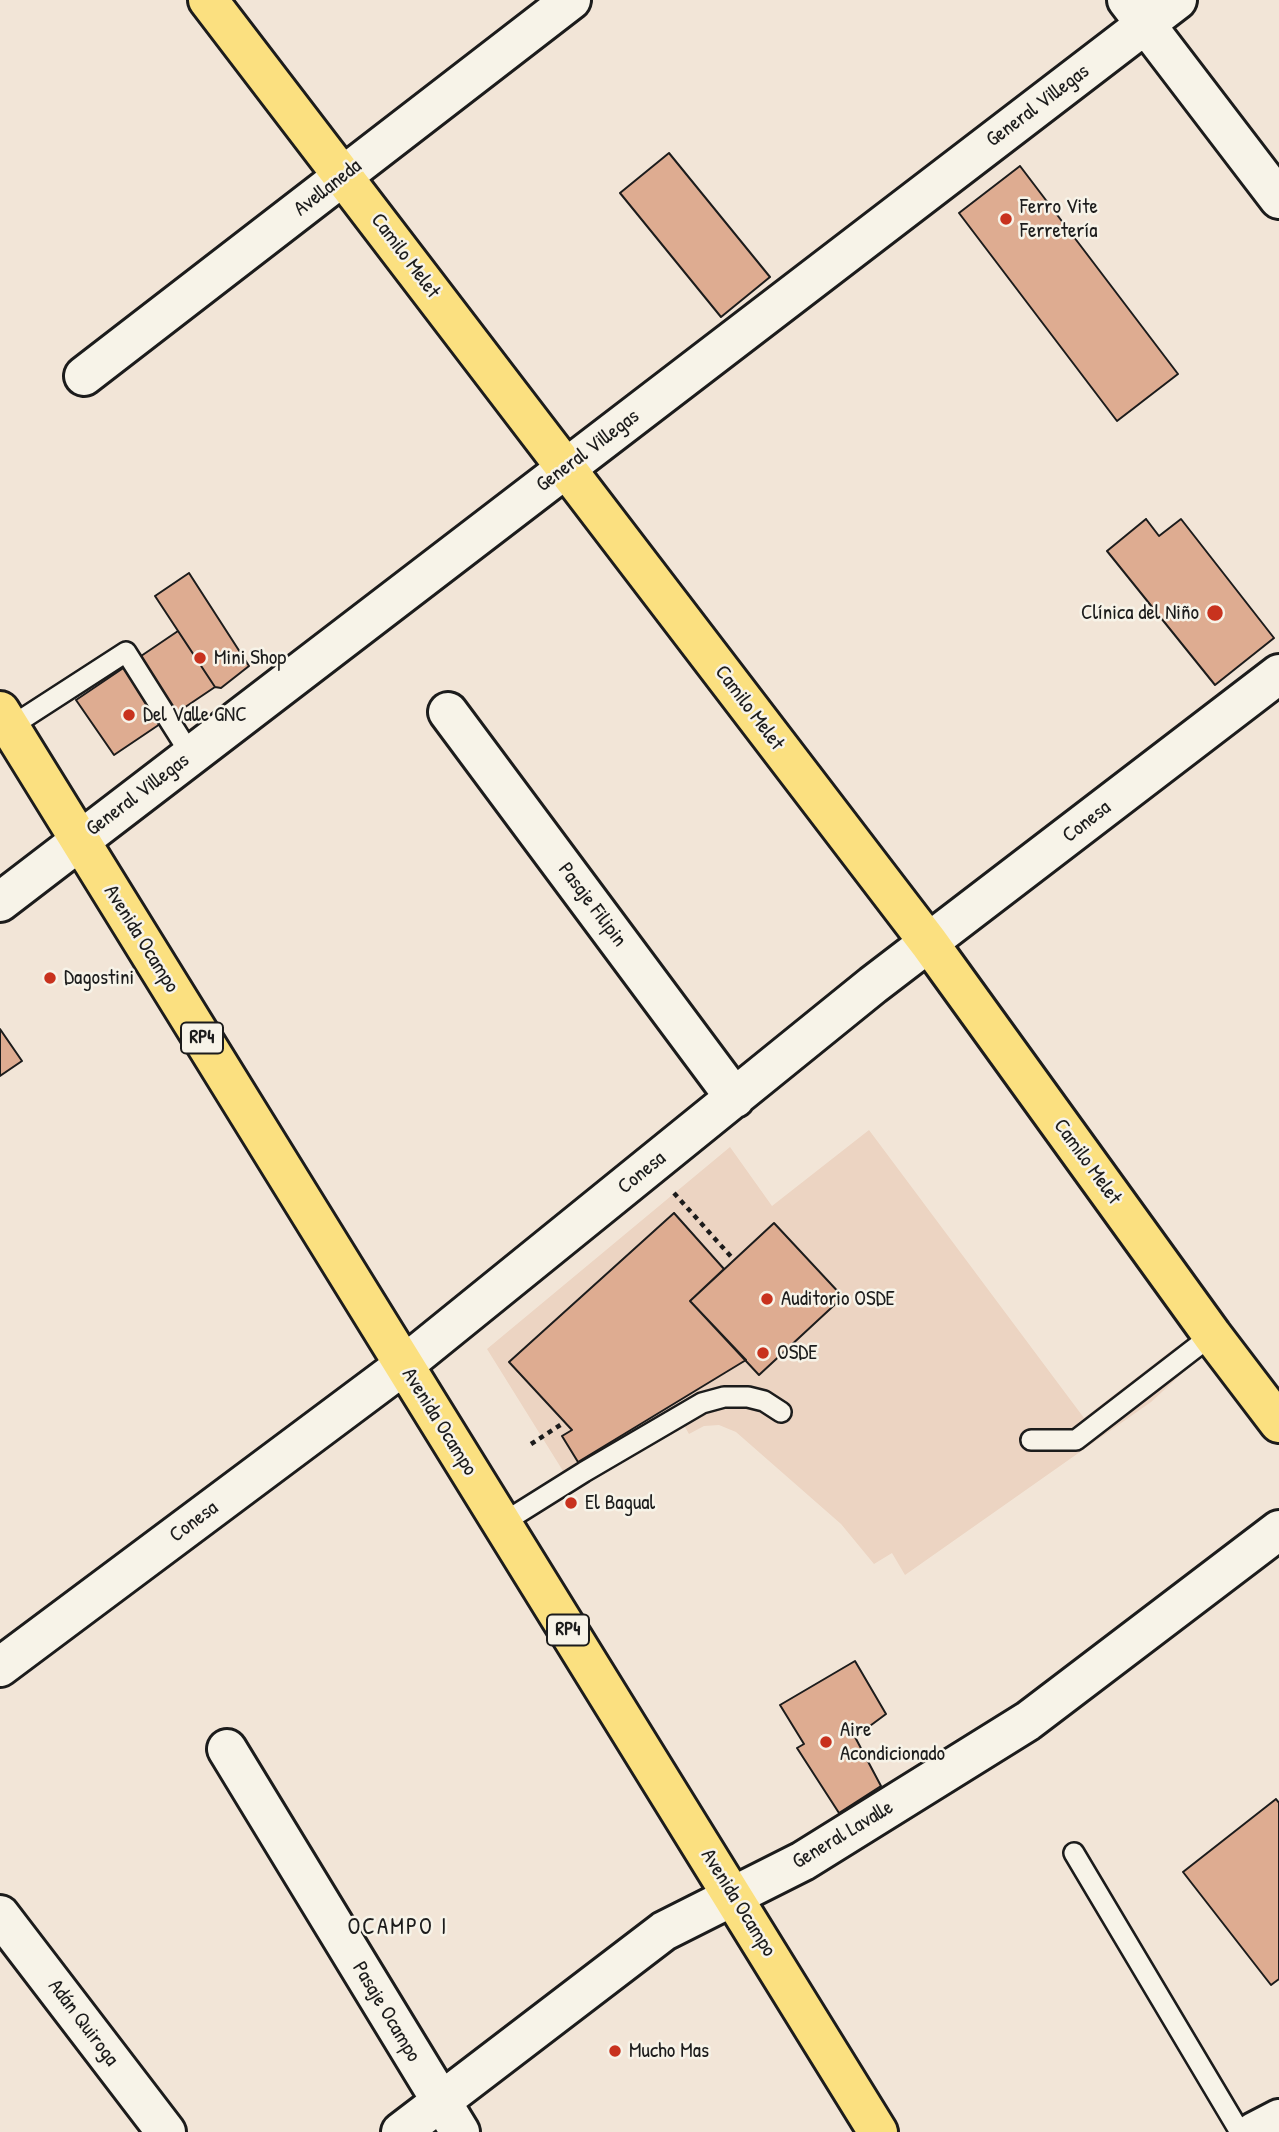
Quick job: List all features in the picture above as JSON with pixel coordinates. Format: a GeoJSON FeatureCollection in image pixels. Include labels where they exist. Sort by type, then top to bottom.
{"type":"FeatureCollection","features":[{"type":"Feature","properties":{"kind":"main road","name":"Camilo Melet"},"geometry":{"type":"LineString","coordinates":[[208,0],[929,943],[1212,1335],[1279,1423]]}},
{"type":"Feature","properties":{"kind":"main road","name":"Avenida Ocampo"},"geometry":{"type":"LineString","coordinates":[[5,719],[878,2132]]}},
{"type":"Feature","properties":{"kind":"street","name":"Avellaneda"},"geometry":{"type":"LineString","coordinates":[[85,376],[571,0]]}},
{"type":"Feature","properties":{"kind":"street","name":"General Villegas"},"geometry":{"type":"LineString","coordinates":[[0,902],[566,468],[1136,12],[1177,0]]}},
{"type":"Feature","properties":{"kind":"street"},"geometry":{"type":"LineString","coordinates":[[1136,12],[1279,199]]}},
{"type":"Feature","properties":{"kind":"street","name":"Conesa"},"geometry":{"type":"LineString","coordinates":[[0,1667],[404,1365],[873,985],[1279,674]]}},
{"type":"Feature","properties":{"kind":"street","name":"Pasaje Filipin"},"geometry":{"type":"LineString","coordinates":[[448,712],[735,1098]]}},
{"type":"Feature","properties":{"kind":"street","name":"General Lavalle"},"geometry":{"type":"LineString","coordinates":[[401,2132],[450,2117],[664,1931],[803,1861],[1028,1721],[1279,1530]]}},
{"type":"Feature","properties":{"kind":"street","name":"Pasaje Ocampo"},"geometry":{"type":"LineString","coordinates":[[226,1749],[450,2117]]}},
{"type":"Feature","properties":{"kind":"street","name":"Adán Quiroga"},"geometry":{"type":"LineString","coordinates":[[0,1915],[166,2132]]}},
{"type":"Feature","properties":{"kind":"street"},"geometry":{"type":"LineString","coordinates":[[1254,2132],[1279,2119]]}},
{"type":"Feature","properties":{"kind":"lane"},"geometry":{"type":"LineString","coordinates":[[5,719],[126,652],[191,755]]}},
{"type":"Feature","properties":{"kind":"lane"},"geometry":{"type":"LineString","coordinates":[[1031,1440],[1076,1440],[1212,1335]]}},
{"type":"Feature","properties":{"kind":"lane"},"geometry":{"type":"LineString","coordinates":[[501,1524],[702,1403],[724,1397],[748,1397],[764,1401],[782,1412]]}},
{"type":"Feature","properties":{"kind":"lane"},"geometry":{"type":"LineString","coordinates":[[1074,1853],[1240,2132]]}},
{"type":"Feature","properties":{"kind":"path"},"geometry":{"type":"LineString","coordinates":[[668,1188],[734,1260]]}},
{"type":"Feature","properties":{"kind":"path"},"geometry":{"type":"LineString","coordinates":[[531,1444],[565,1422]]}},
{"type":"Feature","properties":{"kind":"shaded area","name":"OSDE"},"geometry":{"type":"Polygon","coordinates":[[[869,1130],[1084,1418],[1176,1347],[1189,1367],[1151,1402],[905,1575],[892,1553],[874,1564],[841,1524],[736,1432],[719,1425],[704,1426],[689,1434],[685,1427],[588,1481],[578,1462],[563,1471],[487,1349],[730,1147],[772,1206],[869,1130]]]}},
{"type":"Feature","properties":{"kind":"building"},"geometry":{"type":"Polygon","coordinates":[[[669,153],[770,277],[721,317],[620,193],[669,153]]]}},
{"type":"Feature","properties":{"kind":"building"},"geometry":{"type":"Polygon","coordinates":[[[1020,166],[1178,374],[1117,421],[959,213],[1020,166]]]}},
{"type":"Feature","properties":{"kind":"building"},"geometry":{"type":"Polygon","coordinates":[[[1146,519],[1159,536],[1181,519],[1274,638],[1215,685],[1107,551],[1146,519]]]}},
{"type":"Feature","properties":{"kind":"building"},"geometry":{"type":"Polygon","coordinates":[[[189,573],[249,666],[221,688],[215,687],[155,596],[189,573]]]}},
{"type":"Feature","properties":{"kind":"building"},"geometry":{"type":"Polygon","coordinates":[[[178,631],[215,687],[114,755],[76,700],[178,631]]]}},
{"type":"Feature","properties":{"kind":"building"},"geometry":{"type":"Polygon","coordinates":[[[0,1029],[22,1061],[0,1076],[0,1029]]]}},
{"type":"Feature","properties":{"kind":"building"},"geometry":{"type":"Polygon","coordinates":[[[674,1213],[724,1269],[690,1301],[746,1360],[578,1462],[562,1436],[572,1430],[509,1362],[674,1213]]]}},
{"type":"Feature","properties":{"kind":"building","name":"Auditorio OSDE"},"geometry":{"type":"Polygon","coordinates":[[[774,1223],[843,1297],[759,1375],[690,1301],[774,1223]]]}},
{"type":"Feature","properties":{"kind":"building"},"geometry":{"type":"Polygon","coordinates":[[[855,1661],[886,1714],[855,1737],[881,1786],[839,1813],[797,1748],[804,1744],[780,1705],[855,1661]]]}},
{"type":"Feature","properties":{"kind":"building"},"geometry":{"type":"Polygon","coordinates":[[[1276,1799],[1279,1803],[1279,1979],[1271,1985],[1183,1872],[1276,1799]]]}},
{"type":"Feature","properties":{"kind":"place","name":"Ferro Vite Ferretería"},"geometry":{"type":"Point","coordinates":[1006,219]}},
{"type":"Feature","properties":{"kind":"place","name":"Clínica del Niño"},"geometry":{"type":"Point","coordinates":[1215,613]}},
{"type":"Feature","properties":{"kind":"place","name":"Mini Shop"},"geometry":{"type":"Point","coordinates":[200,658]}},
{"type":"Feature","properties":{"kind":"place","name":"Del Valle GNC"},"geometry":{"type":"Point","coordinates":[129,715]}},
{"type":"Feature","properties":{"kind":"place","name":"Dagostini"},"geometry":{"type":"Point","coordinates":[50,978]}},
{"type":"Feature","properties":{"kind":"place","name":"Auditorio OSDE"},"geometry":{"type":"Point","coordinates":[767,1299]}},
{"type":"Feature","properties":{"kind":"place","name":"OSDE"},"geometry":{"type":"Point","coordinates":[763,1353]}},
{"type":"Feature","properties":{"kind":"place","name":"El Bagual"},"geometry":{"type":"Point","coordinates":[571,1503]}},
{"type":"Feature","properties":{"kind":"place","name":"Aire Acondicionado"},"geometry":{"type":"Point","coordinates":[826,1742]}},
{"type":"Feature","properties":{"kind":"place","name":"Mucho Mas"},"geometry":{"type":"Point","coordinates":[615,2051]}},
{"type":"Feature","properties":{"kind":"district","name":"OCAMPO I"},"geometry":{"type":"Point","coordinates":[398,1928]}}]}
